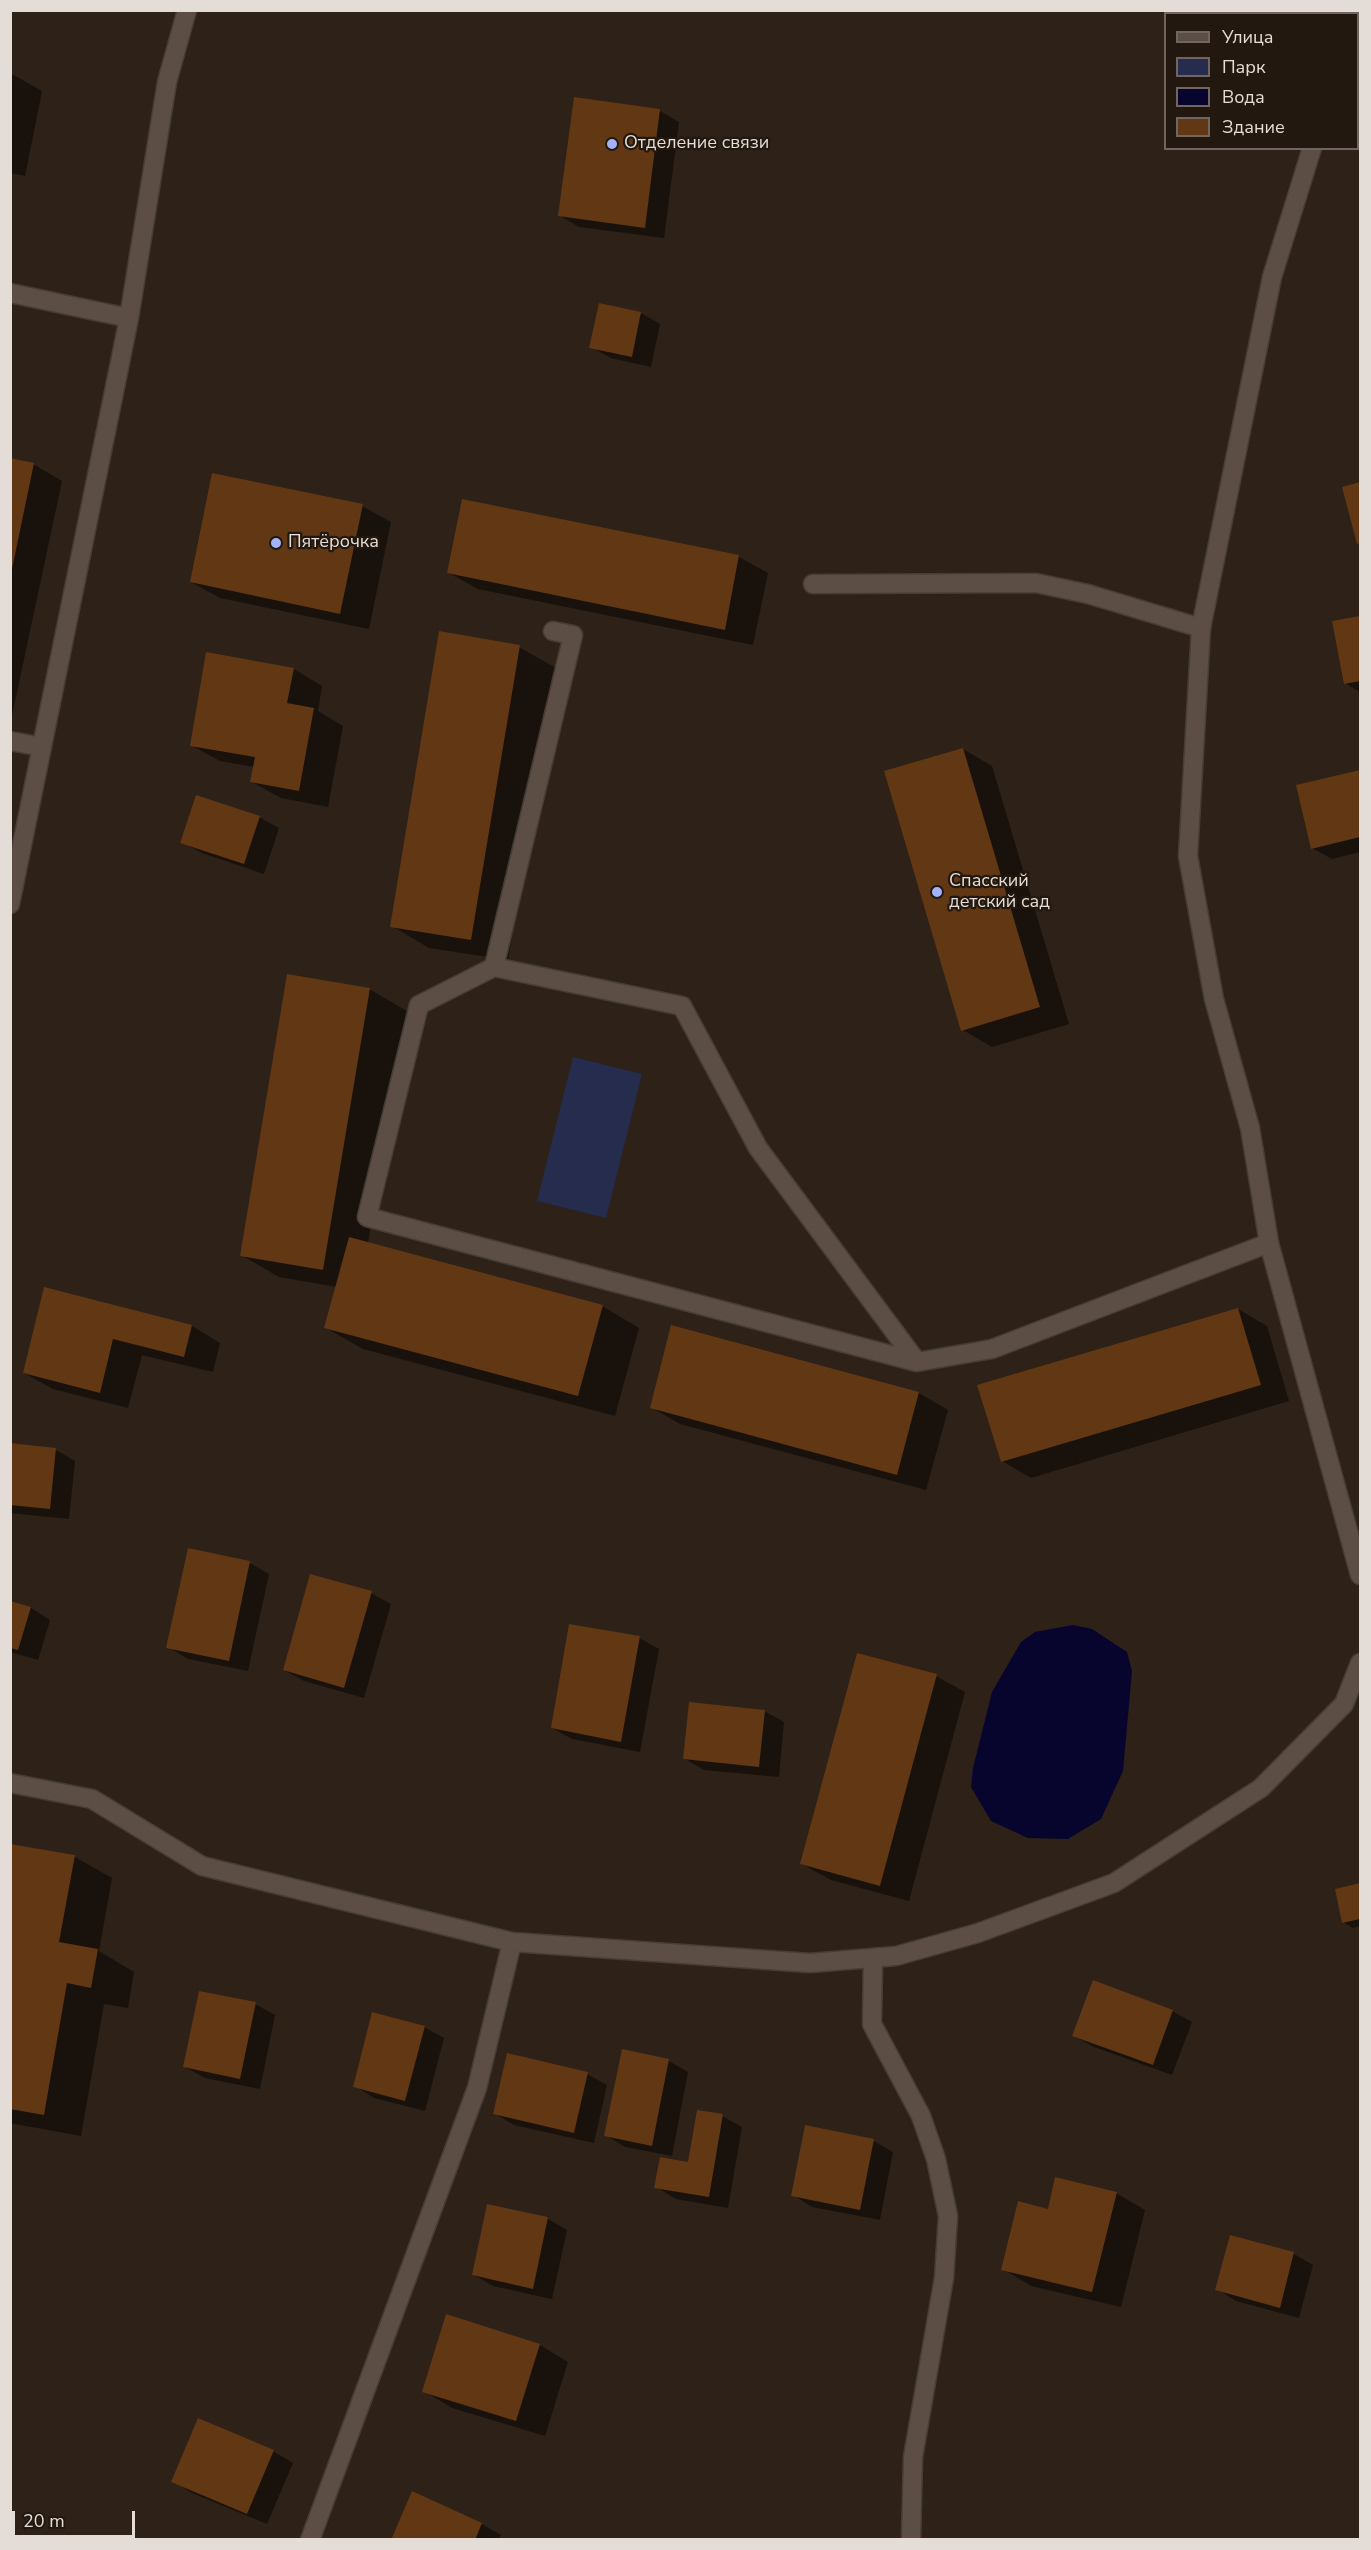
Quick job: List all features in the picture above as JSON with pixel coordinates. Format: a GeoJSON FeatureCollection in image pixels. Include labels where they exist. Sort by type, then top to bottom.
{"type":"FeatureCollection","features":[{"type":"Feature","properties":{"kind":"street"},"geometry":{"type":"LineString","coordinates":[[10,904],[129,318],[167,82],[187,10]]}},
{"type":"Feature","properties":{"kind":"street"},"geometry":{"type":"LineString","coordinates":[[1311,150],[1272,277],[1202,628],[1188,856],[1214,999],[1250,1128],[1269,1243],[1360,1575]]}},
{"type":"Feature","properties":{"kind":"street"},"geometry":{"type":"LineString","coordinates":[[10,293],[129,318]]}},
{"type":"Feature","properties":{"kind":"street"},"geometry":{"type":"LineString","coordinates":[[813,584],[1036,583],[1088,594],[1202,628]]}},
{"type":"Feature","properties":{"kind":"street"},"geometry":{"type":"LineString","coordinates":[[494,967],[573,635],[553,630]]}},
{"type":"Feature","properties":{"kind":"street"},"geometry":{"type":"LineString","coordinates":[[10,741],[42,747]]}},
{"type":"Feature","properties":{"kind":"street"},"geometry":{"type":"LineString","coordinates":[[917,1362],[758,1148],[682,1006],[494,967],[419,1005],[367,1217],[917,1362],[992,1348],[1269,1243]]}},
{"type":"Feature","properties":{"kind":"street"},"geometry":{"type":"LineString","coordinates":[[10,1783],[92,1798],[202,1866],[512,1942],[810,1963],[896,1956],[978,1933],[1114,1883],[1261,1788],[1344,1704],[1360,1663]]}},
{"type":"Feature","properties":{"kind":"street"},"geometry":{"type":"LineString","coordinates":[[310,2540],[477,2088],[512,1942]]}},
{"type":"Feature","properties":{"kind":"street"},"geometry":{"type":"LineString","coordinates":[[873,1958],[872,2024],[921,2116],[936,2159],[948,2216],[944,2278],[913,2457],[911,2540]]}},
{"type":"Feature","properties":{"kind":"green space"},"geometry":{"type":"Polygon","coordinates":[[[573,1057],[642,1074],[606,1218],[537,1201],[573,1057]]]}},
{"type":"Feature","properties":{"kind":"water"},"geometry":{"type":"Polygon","coordinates":[[[1073,1625],[1092,1629],[1127,1652],[1132,1671],[1123,1771],[1101,1819],[1068,1839],[1028,1838],[991,1821],[971,1787],[973,1768],[992,1692],[1021,1642],[1035,1632],[1073,1625]]]}},
{"type":"Feature","properties":{"kind":"building"},"geometry":{"type":"Polygon","coordinates":[[[574,97],[660,109],[645,228],[558,216],[574,97]]]}},
{"type":"Feature","properties":{"kind":"building"},"geometry":{"type":"Polygon","coordinates":[[[599,303],[641,312],[632,357],[589,348],[599,303]]]}},
{"type":"Feature","properties":{"kind":"building"},"geometry":{"type":"Polygon","coordinates":[[[10,458],[34,463],[12,569],[10,568],[10,458]]]}},
{"type":"Feature","properties":{"kind":"building","name":"Пятёрочка"},"geometry":{"type":"Polygon","coordinates":[[[212,473],[363,504],[340,614],[190,582],[212,473]]]}},
{"type":"Feature","properties":{"kind":"building"},"geometry":{"type":"Polygon","coordinates":[[[1360,482],[1360,543],[1357,544],[1342,487],[1360,482]]]}},
{"type":"Feature","properties":{"kind":"building"},"geometry":{"type":"Polygon","coordinates":[[[462,499],[739,555],[725,630],[447,573],[462,499]]]}},
{"type":"Feature","properties":{"kind":"building"},"geometry":{"type":"Polygon","coordinates":[[[1360,616],[1360,681],[1344,684],[1332,621],[1360,616]]]}},
{"type":"Feature","properties":{"kind":"building"},"geometry":{"type":"Polygon","coordinates":[[[439,631],[520,645],[471,940],[390,927],[439,631]]]}},
{"type":"Feature","properties":{"kind":"building"},"geometry":{"type":"Polygon","coordinates":[[[206,652],[294,668],[287,703],[314,708],[299,791],[250,782],[255,757],[190,746],[206,652]]]}},
{"type":"Feature","properties":{"kind":"building"},"geometry":{"type":"Polygon","coordinates":[[[963,748],[1040,1007],[961,1031],[884,771],[963,748]]]}},
{"type":"Feature","properties":{"kind":"building"},"geometry":{"type":"Polygon","coordinates":[[[1360,770],[1360,837],[1311,849],[1296,785],[1360,770]]]}},
{"type":"Feature","properties":{"kind":"building"},"geometry":{"type":"Polygon","coordinates":[[[196,795],[260,816],[244,864],[180,843],[196,795]]]}},
{"type":"Feature","properties":{"kind":"building"},"geometry":{"type":"Polygon","coordinates":[[[287,974],[370,988],[323,1270],[240,1256],[287,974]]]}},
{"type":"Feature","properties":{"kind":"building"},"geometry":{"type":"Polygon","coordinates":[[[349,1237],[603,1305],[578,1396],[324,1328],[349,1237]]]}},
{"type":"Feature","properties":{"kind":"building"},"geometry":{"type":"Polygon","coordinates":[[[44,1287],[192,1325],[184,1357],[113,1339],[100,1393],[23,1373],[44,1287]]]}},
{"type":"Feature","properties":{"kind":"building"},"geometry":{"type":"Polygon","coordinates":[[[1238,1308],[1261,1385],[1001,1462],[977,1385],[1238,1308]]]}},
{"type":"Feature","properties":{"kind":"building"},"geometry":{"type":"Polygon","coordinates":[[[671,1325],[919,1392],[897,1475],[650,1408],[671,1325]]]}},
{"type":"Feature","properties":{"kind":"building"},"geometry":{"type":"Polygon","coordinates":[[[10,1443],[56,1448],[50,1509],[10,1505],[10,1443]]]}},
{"type":"Feature","properties":{"kind":"building"},"geometry":{"type":"Polygon","coordinates":[[[188,1548],[250,1561],[229,1661],[166,1648],[188,1548]]]}},
{"type":"Feature","properties":{"kind":"building"},"geometry":{"type":"Polygon","coordinates":[[[310,1574],[372,1591],[344,1688],[283,1670],[310,1574]]]}},
{"type":"Feature","properties":{"kind":"building"},"geometry":{"type":"Polygon","coordinates":[[[10,1601],[31,1607],[18,1650],[10,1648],[10,1601]]]}},
{"type":"Feature","properties":{"kind":"building"},"geometry":{"type":"Polygon","coordinates":[[[569,1624],[640,1636],[621,1742],[551,1728],[569,1624]]]}},
{"type":"Feature","properties":{"kind":"building"},"geometry":{"type":"Polygon","coordinates":[[[857,1653],[937,1674],[880,1886],[800,1864],[857,1653]]]}},
{"type":"Feature","properties":{"kind":"building"},"geometry":{"type":"Polygon","coordinates":[[[689,1702],[765,1710],[759,1767],[683,1759],[689,1702]]]}},
{"type":"Feature","properties":{"kind":"building"},"geometry":{"type":"Polygon","coordinates":[[[10,1844],[75,1855],[59,1942],[98,1949],[91,1988],[67,1983],[44,2115],[10,2109],[10,1844]]]}},
{"type":"Feature","properties":{"kind":"building"},"geometry":{"type":"Polygon","coordinates":[[[1360,1883],[1360,1919],[1342,1923],[1335,1889],[1360,1883]]]}},
{"type":"Feature","properties":{"kind":"building"},"geometry":{"type":"Polygon","coordinates":[[[1093,1980],[1173,2010],[1153,2065],[1072,2036],[1093,1980]]]}},
{"type":"Feature","properties":{"kind":"building"},"geometry":{"type":"Polygon","coordinates":[[[199,1991],[256,2002],[240,2079],[183,2067],[199,1991]]]}},
{"type":"Feature","properties":{"kind":"building"},"geometry":{"type":"Polygon","coordinates":[[[372,2012],[425,2026],[405,2101],[353,2087],[372,2012]]]}},
{"type":"Feature","properties":{"kind":"building"},"geometry":{"type":"Polygon","coordinates":[[[622,2049],[669,2059],[652,2146],[604,2136],[622,2049]]]}},
{"type":"Feature","properties":{"kind":"building"},"geometry":{"type":"Polygon","coordinates":[[[507,2053],[588,2072],[574,2133],[493,2114],[507,2053]]]}},
{"type":"Feature","properties":{"kind":"building"},"geometry":{"type":"Polygon","coordinates":[[[697,2110],[723,2114],[709,2197],[654,2188],[660,2157],[688,2162],[697,2110]]]}},
{"type":"Feature","properties":{"kind":"building"},"geometry":{"type":"Polygon","coordinates":[[[805,2125],[874,2139],[860,2210],[791,2196],[805,2125]]]}},
{"type":"Feature","properties":{"kind":"building"},"geometry":{"type":"Polygon","coordinates":[[[1055,2177],[1117,2192],[1092,2292],[1001,2270],[1018,2201],[1048,2209],[1055,2177]]]}},
{"type":"Feature","properties":{"kind":"building"},"geometry":{"type":"Polygon","coordinates":[[[487,2204],[548,2217],[533,2289],[472,2275],[487,2204]]]}},
{"type":"Feature","properties":{"kind":"building"},"geometry":{"type":"Polygon","coordinates":[[[1230,2235],[1294,2252],[1280,2308],[1215,2290],[1230,2235]]]}},
{"type":"Feature","properties":{"kind":"building"},"geometry":{"type":"Polygon","coordinates":[[[446,2314],[540,2344],[516,2421],[422,2392],[446,2314]]]}},
{"type":"Feature","properties":{"kind":"building"},"geometry":{"type":"Polygon","coordinates":[[[198,2418],[274,2450],[247,2514],[171,2482],[198,2418]]]}},
{"type":"Feature","properties":{"kind":"building"},"geometry":{"type":"Polygon","coordinates":[[[412,2491],[482,2523],[475,2540],[391,2540],[412,2491]]]}},
{"type":"Feature","properties":{"kind":"place","name":"Отделение связи"},"geometry":{"type":"Point","coordinates":[612,144]}},
{"type":"Feature","properties":{"kind":"place","name":"Пятёрочка"},"geometry":{"type":"Point","coordinates":[276,543]}},
{"type":"Feature","properties":{"kind":"place","name":"Спасский детский сад"},"geometry":{"type":"Point","coordinates":[937,892]}}]}
